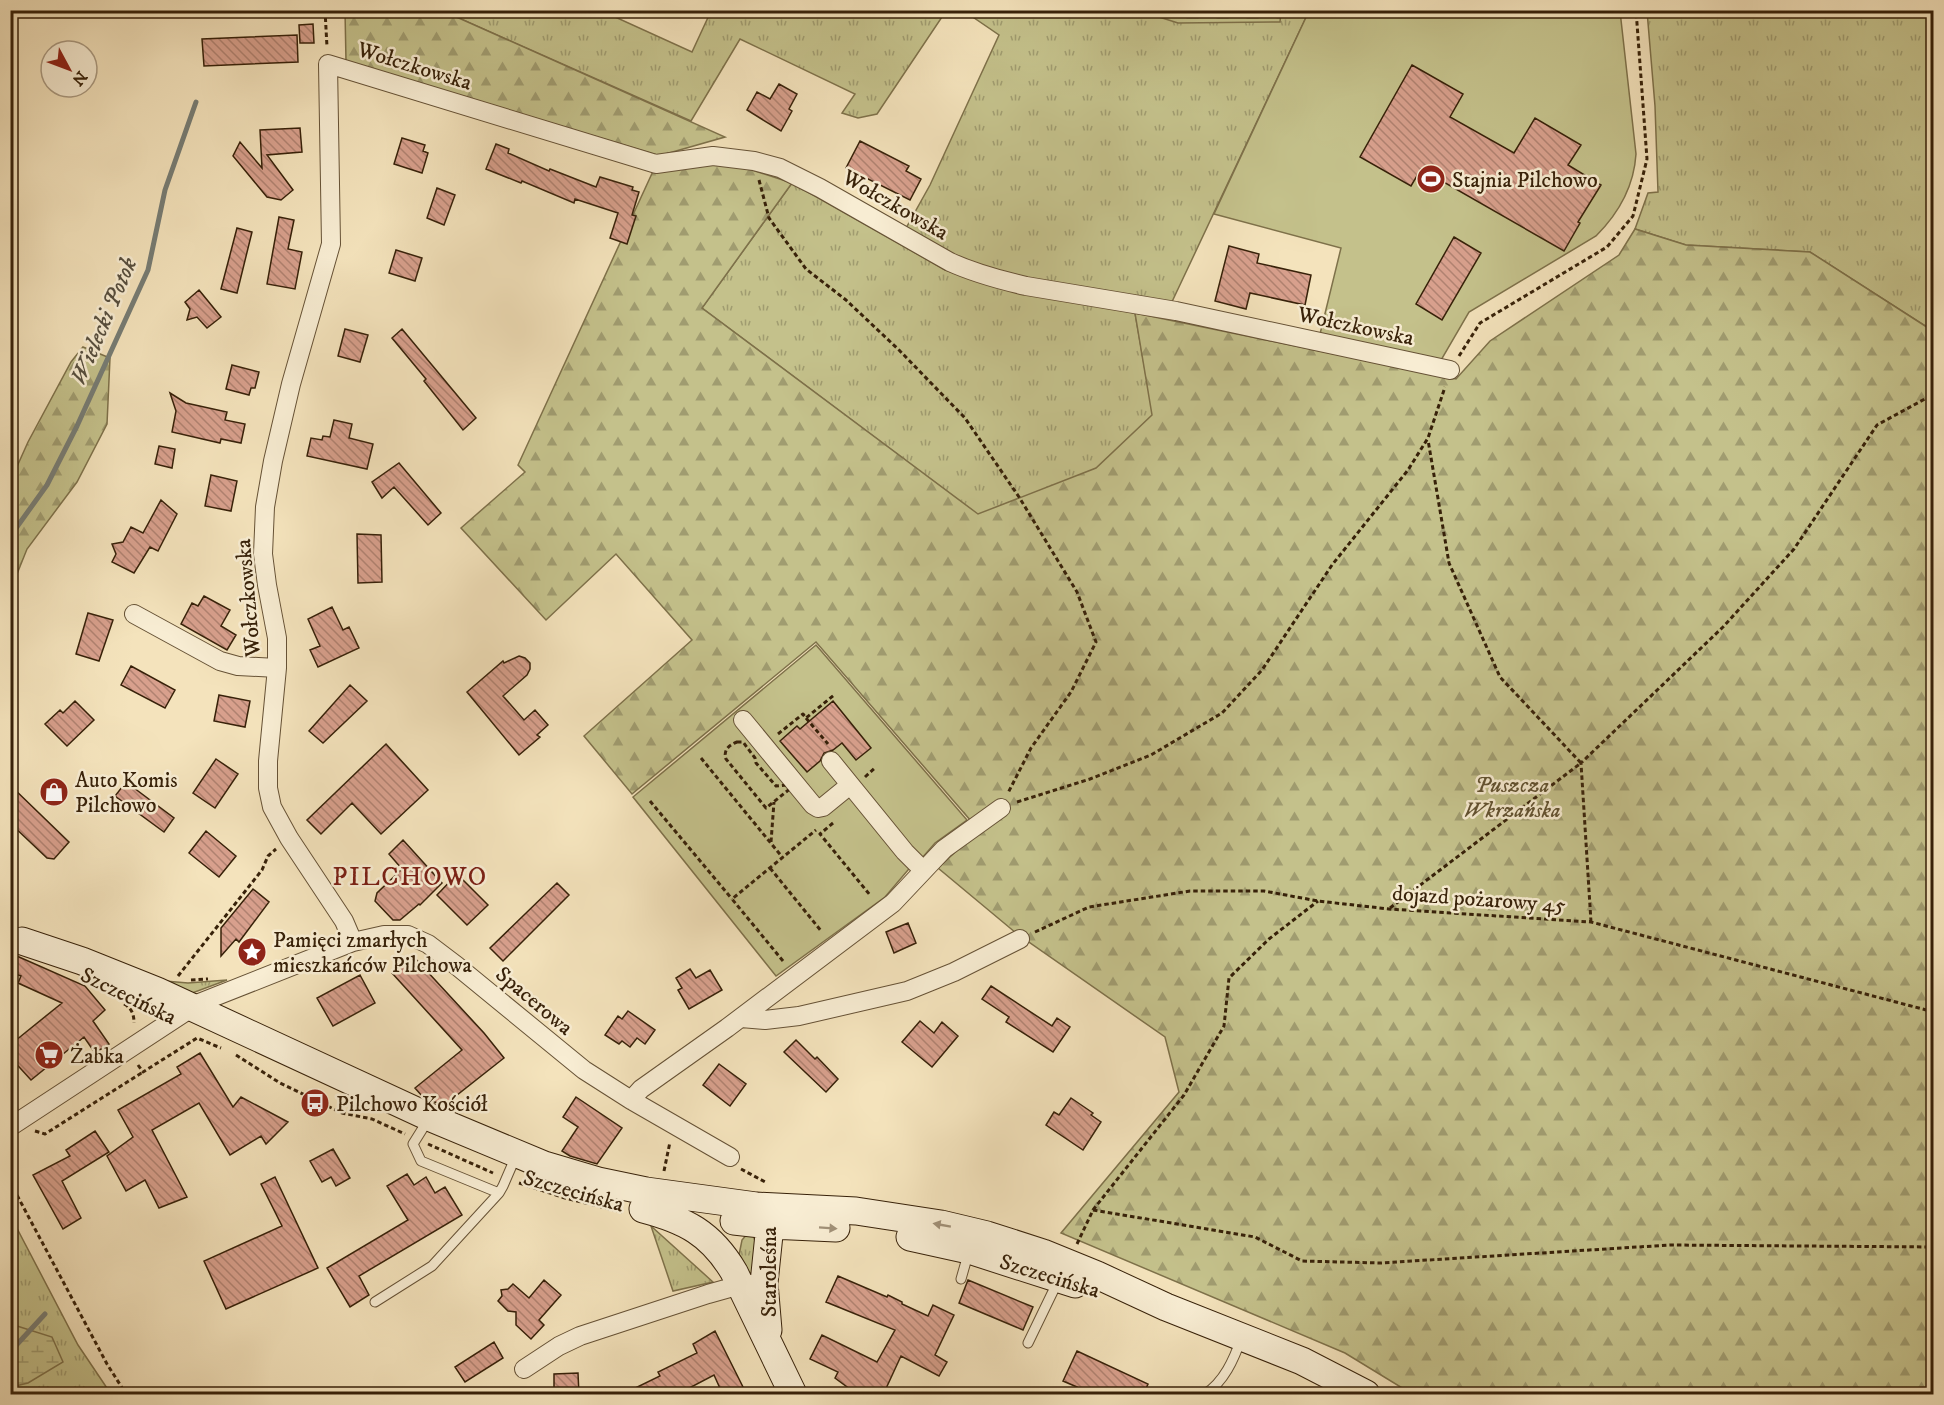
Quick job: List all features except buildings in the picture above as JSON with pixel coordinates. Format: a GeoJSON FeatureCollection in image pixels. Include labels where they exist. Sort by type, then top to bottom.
{"type":"FeatureCollection","features":[{"type":"Feature","properties":{"kind":"main road","name":"Szczecińska"},"geometry":{"type":"LineString","coordinates":[[16,938],[109,972],[184,1013],[425,1125],[508,1173],[581,1195],[643,1209],[760,1209]]}},
{"type":"Feature","properties":{"kind":"main road","name":"Szczecińska"},"geometry":{"type":"LineString","coordinates":[[508,1173],[571,1174],[631,1188],[760,1209],[841,1229],[972,1241],[1063,1270],[1091,1289],[1166,1307],[1242,1336],[1302,1361],[1366,1395]]}},
{"type":"Feature","properties":{"kind":"main road","name":"Staroleśna"},"geometry":{"type":"LineString","coordinates":[[643,1209],[669,1216],[695,1229],[723,1254],[746,1280]]}},
{"type":"Feature","properties":{"kind":"main road","name":"Staroleśna"},"geometry":{"type":"LineString","coordinates":[[760,1209],[732,1245],[770,1346],[793,1395]]}},
{"type":"Feature","properties":{"kind":"main road","name":"Staroleśna"},"geometry":{"type":"LineString","coordinates":[[746,1280],[760,1209]]}},
{"type":"Feature","properties":{"kind":"street","name":"Wołczkowska"},"geometry":{"type":"LineString","coordinates":[[353,942],[345,921],[289,838],[272,807],[268,788],[277,638],[263,554],[265,507],[273,460],[291,384],[331,244],[328,64],[656,164],[713,156],[754,161],[780,168],[820,188],[950,262],[993,278],[1026,286],[1176,311],[1450,370]]}},
{"type":"Feature","properties":{"kind":"street","name":"Wołczkowska"},"geometry":{"type":"LineString","coordinates":[[134,614],[220,661],[238,666],[277,668]]}},
{"type":"Feature","properties":{"kind":"street"},"geometry":{"type":"LineString","coordinates":[[743,720],[818,808],[823,807],[850,785]]}},
{"type":"Feature","properties":{"kind":"street"},"geometry":{"type":"LineString","coordinates":[[831,762],[905,852],[923,870]]}},
{"type":"Feature","properties":{"kind":"street"},"geometry":{"type":"LineString","coordinates":[[630,1100],[640,1089],[741,1018],[893,903],[944,849],[1001,808]]}},
{"type":"Feature","properties":{"kind":"street","name":"Spacerowa"},"geometry":{"type":"LineString","coordinates":[[10,1127],[184,1013],[237,987],[353,942],[384,935],[408,935],[419,939],[457,966],[584,1070],[630,1100],[730,1157]]}},
{"type":"Feature","properties":{"kind":"street"},"geometry":{"type":"LineString","coordinates":[[741,1018],[765,1020],[798,1016],[907,991],[954,972],[1020,939]]}},
{"type":"Feature","properties":{"kind":"street"},"geometry":{"type":"LineString","coordinates":[[524,1369],[580,1336],[746,1280]]}},
{"type":"Feature","properties":{"kind":"lane"},"geometry":{"type":"LineString","coordinates":[[375,1302],[432,1266],[508,1173]]}},
{"type":"Feature","properties":{"kind":"lane"},"geometry":{"type":"LineString","coordinates":[[961,1279],[972,1241]]}},
{"type":"Feature","properties":{"kind":"lane"},"geometry":{"type":"LineString","coordinates":[[1028,1343],[1063,1270]]}},
{"type":"Feature","properties":{"kind":"lane"},"geometry":{"type":"LineString","coordinates":[[1205,1395],[1224,1375],[1242,1336]]}},
{"type":"Feature","properties":{"kind":"path","name":"Wołczkowska"},"geometry":{"type":"LineString","coordinates":[[325,10],[328,64]]}},
{"type":"Feature","properties":{"kind":"path"},"geometry":{"type":"LineString","coordinates":[[1001,808],[1090,779],[1151,755],[1222,713],[1262,670],[1332,565],[1408,470],[1428,438],[1450,370],[1480,323],[1607,247],[1633,216],[1647,159],[1636,10]]}},
{"type":"Feature","properties":{"kind":"path"},"geometry":{"type":"LineString","coordinates":[[754,161],[769,218],[806,269],[846,300],[899,350],[965,418],[1019,496],[1077,592],[1096,642],[1071,692],[1031,748],[1001,808]]}},
{"type":"Feature","properties":{"kind":"path"},"geometry":{"type":"LineString","coordinates":[[1389,909],[1581,764],[1723,627],[1794,549],[1878,425],[1934,394]]}},
{"type":"Feature","properties":{"kind":"path"},"geometry":{"type":"LineString","coordinates":[[1428,438],[1449,563],[1500,677],[1581,764],[1591,922]]}},
{"type":"Feature","properties":{"kind":"path"},"geometry":{"type":"LineString","coordinates":[[764,746],[803,714],[806,718],[834,695]]}},
{"type":"Feature","properties":{"kind":"path"},"geometry":{"type":"LineString","coordinates":[[743,742],[756,763],[776,786],[796,784],[766,808],[726,759],[724,754],[727,747],[743,742]]}},
{"type":"Feature","properties":{"kind":"path"},"geometry":{"type":"LineString","coordinates":[[701,758],[783,858]]}},
{"type":"Feature","properties":{"kind":"path"},"geometry":{"type":"LineString","coordinates":[[862,799],[820,834],[870,895]]}},
{"type":"Feature","properties":{"kind":"path"},"geometry":{"type":"LineString","coordinates":[[650,801],[783,961]]}},
{"type":"Feature","properties":{"kind":"path"},"geometry":{"type":"LineString","coordinates":[[771,843],[774,802]]}},
{"type":"Feature","properties":{"kind":"path"},"geometry":{"type":"LineString","coordinates":[[732,899],[816,830]]}},
{"type":"Feature","properties":{"kind":"path"},"geometry":{"type":"LineString","coordinates":[[175,980],[262,870],[268,856],[289,838]]}},
{"type":"Feature","properties":{"kind":"path"},"geometry":{"type":"LineString","coordinates":[[770,868],[822,932]]}},
{"type":"Feature","properties":{"kind":"path","name":"dojazd pożarowy 45"},"geometry":{"type":"LineString","coordinates":[[1020,939],[1089,907],[1190,891],[1264,891],[1318,901],[1389,909],[1591,922],[1934,1012]]}},
{"type":"Feature","properties":{"kind":"path"},"geometry":{"type":"LineString","coordinates":[[1063,1270],[1093,1210],[1184,1095],[1224,1026],[1229,978],[1269,939],[1318,901]]}},
{"type":"Feature","properties":{"kind":"path"},"geometry":{"type":"LineString","coordinates":[[118,1000],[129,1007],[134,1017],[134,1028]]}},
{"type":"Feature","properties":{"kind":"path"},"geometry":{"type":"LineString","coordinates":[[31,1130],[45,1134],[197,1038],[226,1050]]}},
{"type":"Feature","properties":{"kind":"path"},"geometry":{"type":"LineString","coordinates":[[134,1059],[143,1072]]}},
{"type":"Feature","properties":{"kind":"path"},"geometry":{"type":"LineString","coordinates":[[664,1172],[673,1125]]}},
{"type":"Feature","properties":{"kind":"path"},"geometry":{"type":"LineString","coordinates":[[730,1157],[760,1209]]}},
{"type":"Feature","properties":{"kind":"path"},"geometry":{"type":"LineString","coordinates":[[10,1182],[107,1364],[126,1395]]}},
{"type":"Feature","properties":{"kind":"path"},"geometry":{"type":"LineString","coordinates":[[1093,1210],[1255,1237],[1302,1260],[1380,1263],[1670,1245],[1934,1247]]}},
{"type":"Feature","properties":{"kind":"green space"},"geometry":{"type":"Polygon","coordinates":[[[1281,10],[1280,22],[1178,23],[1140,11],[1281,10]]]}},
{"type":"Feature","properties":{"kind":"green space","name":"Puszcza Wkrzańska"},"geometry":{"type":"Polygon","coordinates":[[[345,11],[443,11],[725,137],[662,155],[740,166],[792,183],[702,308],[978,514],[1096,468],[1152,415],[1135,313],[1456,379],[1490,341],[1619,255],[1635,229],[1686,245],[1810,252],[1933,331],[1933,1394],[1412,1394],[1345,1353],[1061,1233],[1179,1092],[1165,1037],[1016,933],[938,868],[966,842],[971,821],[816,642],[632,794],[584,736],[692,640],[616,554],[546,620],[461,528],[525,472],[518,465],[660,156],[346,61],[345,11]]]}},
{"type":"Feature","properties":{"kind":"green space"},"geometry":{"type":"Polygon","coordinates":[[[443,11],[602,11],[692,52],[711,11],[946,11],[877,114],[858,118],[842,113],[855,94],[740,39],[691,121],[443,11]]]}},
{"type":"Feature","properties":{"kind":"green space"},"geometry":{"type":"Polygon","coordinates":[[[964,11],[1309,11],[1170,306],[1065,288],[1013,276],[956,256],[905,230],[930,185],[999,35],[964,11]]]}},
{"type":"Feature","properties":{"kind":"green space","name":"Stajnia Pilchowo"},"geometry":{"type":"Polygon","coordinates":[[[1309,11],[1620,11],[1636,154],[1635,166],[1624,199],[1596,236],[1469,312],[1440,362],[1320,334],[1341,248],[1214,214],[1309,11]]]}},
{"type":"Feature","properties":{"kind":"green space"},"geometry":{"type":"Polygon","coordinates":[[[1647,11],[1933,11],[1933,331],[1810,252],[1686,245],[1635,229],[1648,193],[1658,192],[1655,106],[1647,11]]]}},
{"type":"Feature","properties":{"kind":"green space"},"geometry":{"type":"Polygon","coordinates":[[[792,183],[945,270],[999,288],[1135,313],[1153,415],[1096,469],[978,515],[702,308],[792,183]]]}},
{"type":"Feature","properties":{"kind":"green space"},"geometry":{"type":"Polygon","coordinates":[[[83,347],[110,358],[107,424],[77,482],[27,549],[11,589],[11,480],[28,442],[71,362],[83,347]]]}},
{"type":"Feature","properties":{"kind":"green space"},"geometry":{"type":"Polygon","coordinates":[[[816,645],[967,820],[935,843],[922,858],[919,857],[885,897],[776,976],[633,797],[816,645]]]}},
{"type":"Feature","properties":{"kind":"green space"},"geometry":{"type":"Polygon","coordinates":[[[227,980],[187,995],[165,981],[188,983],[227,980]]]}},
{"type":"Feature","properties":{"kind":"green space"},"geometry":{"type":"Polygon","coordinates":[[[10,1215],[78,1345],[111,1394],[11,1394],[10,1215]]]}},
{"type":"Feature","properties":{"kind":"green space"},"geometry":{"type":"Polygon","coordinates":[[[651,1226],[713,1282],[673,1291],[651,1226]]]}},
{"type":"Feature","properties":{"kind":"green space"},"geometry":{"type":"Polygon","coordinates":[[[748,1233],[753,1235],[757,1247],[750,1280],[739,1255],[742,1240],[748,1233]]]}},
{"type":"Feature","properties":{"kind":"green space"},"geometry":{"type":"Polygon","coordinates":[[[17,1326],[52,1337],[63,1362],[28,1383],[11,1387],[11,1331],[17,1326]]]}},
{"type":"Feature","properties":{"kind":"waterway","name":"Wielecki Potok"},"geometry":{"type":"LineString","coordinates":[[10,539],[47,485],[77,426],[148,270],[165,190],[196,102]]}},
{"type":"Feature","properties":{"kind":"waterway"},"geometry":{"type":"LineString","coordinates":[[10,1352],[45,1314]]}},
{"type":"Feature","properties":{"kind":"place","name":"Stajnia Pilchowo"},"geometry":{"type":"Point","coordinates":[1431,179]}},
{"type":"Feature","properties":{"kind":"place","name":"Auto Komis Pilchowo"},"geometry":{"type":"Point","coordinates":[54,792]}},
{"type":"Feature","properties":{"kind":"place","name":"Pamięci zmarłych mieszkańców Pilchowa"},"geometry":{"type":"Point","coordinates":[252,952]}},
{"type":"Feature","properties":{"kind":"place","name":"Żabka"},"geometry":{"type":"Point","coordinates":[49,1055]}},
{"type":"Feature","properties":{"kind":"place","name":"Pilchowo Kościół"},"geometry":{"type":"Point","coordinates":[315,1103]}},
{"type":"Feature","properties":{"kind":"district","name":"PILCHOWO"},"geometry":{"type":"Point","coordinates":[410,876]}}]}
